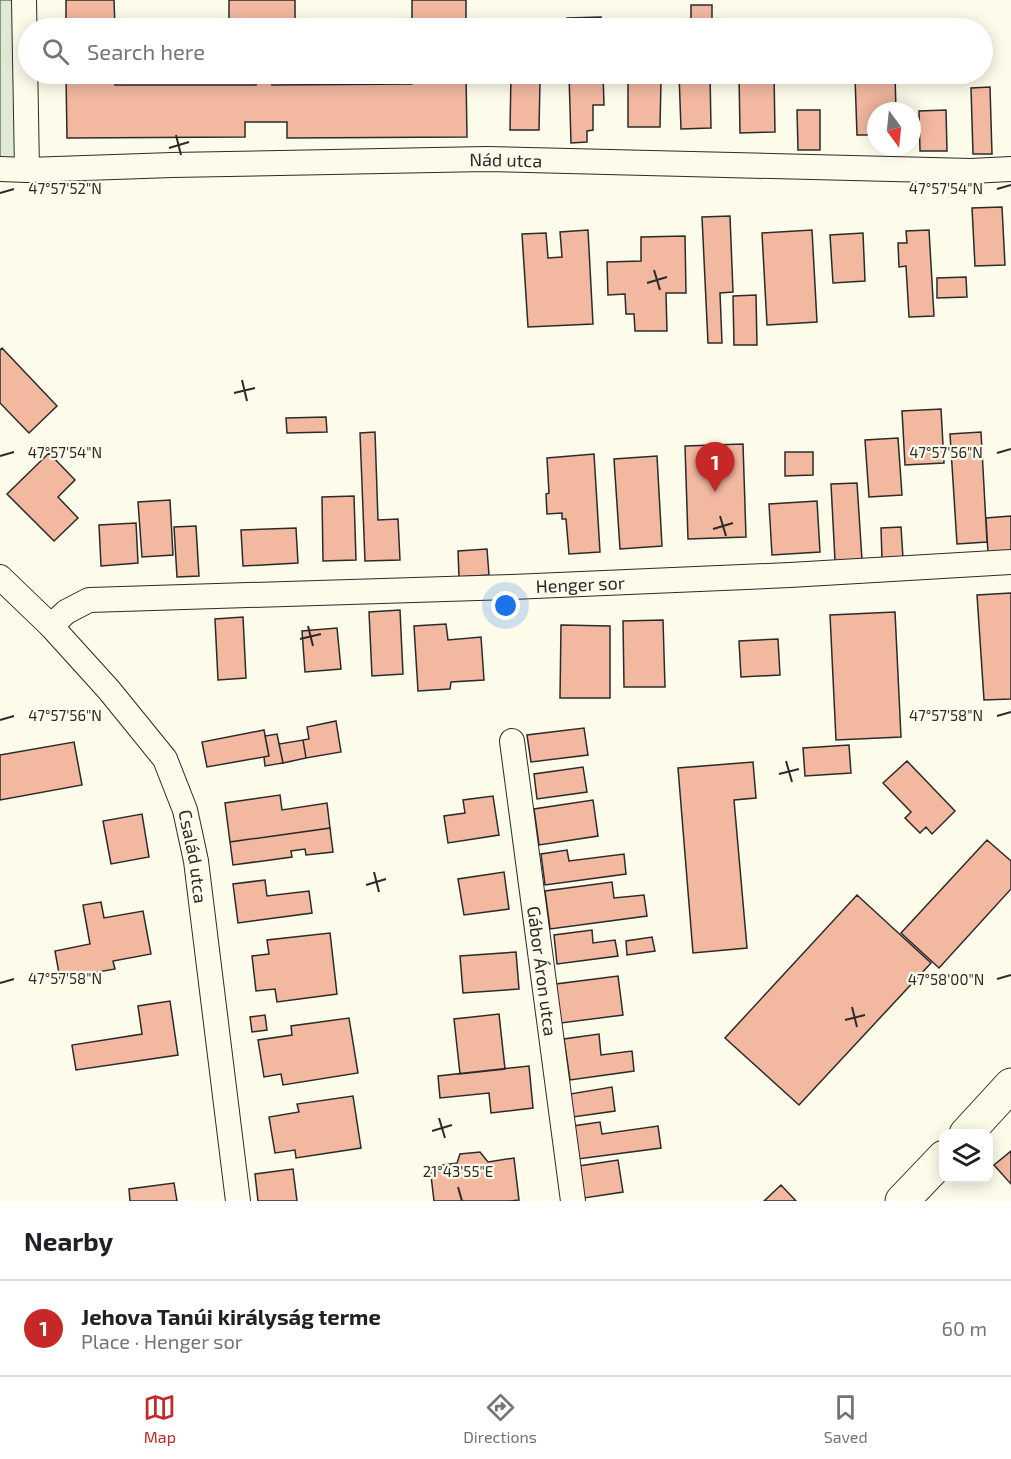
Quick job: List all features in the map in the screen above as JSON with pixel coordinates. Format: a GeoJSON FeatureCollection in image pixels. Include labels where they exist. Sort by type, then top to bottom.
{"type":"FeatureCollection","features":[{"type":"Feature","properties":{"kind":"main road"},"geometry":{"type":"LineString","coordinates":[[971,1129],[1011,1085]]}},
{"type":"Feature","properties":{"kind":"main road"},"geometry":{"type":"LineString","coordinates":[[902,1201],[939,1162]]}},
{"type":"Feature","properties":{"kind":"street"},"geometry":{"type":"LineString","coordinates":[[24,0],[24,18]]}},
{"type":"Feature","properties":{"kind":"street"},"geometry":{"type":"LineString","coordinates":[[25,84],[27,170]]}},
{"type":"Feature","properties":{"kind":"street","name":"Nád utca"},"geometry":{"type":"LineString","coordinates":[[0,170],[486,159],[971,171],[1011,169]]}},
{"type":"Feature","properties":{"kind":"street","name":"Henger sor"},"geometry":{"type":"LineString","coordinates":[[51,626],[66,612],[89,600],[524,587],[1011,562]]}},
{"type":"Feature","properties":{"kind":"street","name":"Család utca"},"geometry":{"type":"LineString","coordinates":[[0,577],[51,626],[109,690],[165,759],[185,810],[196,861],[237,1201]]}},
{"type":"Feature","properties":{"kind":"street","name":"Gábor Áron utca"},"geometry":{"type":"LineString","coordinates":[[512,741],[573,1201]]}},
{"type":"Feature","properties":{"kind":"green space"},"geometry":{"type":"Polygon","coordinates":[[[0,0],[24,0],[24,18],[18,18],[18,84],[25,84],[27,170],[0,169],[0,0]]]}},
{"type":"Feature","properties":{"kind":"building"},"geometry":{"type":"Polygon","coordinates":[[[66,0],[114,0],[115,18],[66,18],[66,0]]]}},
{"type":"Feature","properties":{"kind":"building"},"geometry":{"type":"Polygon","coordinates":[[[229,0],[295,0],[295,18],[229,18],[229,0]]]}},
{"type":"Feature","properties":{"kind":"building"},"geometry":{"type":"Polygon","coordinates":[[[412,0],[466,0],[466,18],[412,18],[412,0]]]}},
{"type":"Feature","properties":{"kind":"building"},"geometry":{"type":"Polygon","coordinates":[[[691,5],[712,5],[712,18],[691,18],[691,5]]]}},
{"type":"Feature","properties":{"kind":"building"},"geometry":{"type":"Polygon","coordinates":[[[66,84],[466,84],[467,137],[287,138],[287,122],[245,122],[245,137],[67,138],[66,84]]]}},
{"type":"Feature","properties":{"kind":"building"},"geometry":{"type":"Polygon","coordinates":[[[511,84],[540,84],[539,130],[510,130],[511,84]]]}},
{"type":"Feature","properties":{"kind":"building"},"geometry":{"type":"Polygon","coordinates":[[[569,84],[603,84],[604,105],[593,105],[593,130],[587,131],[587,142],[571,143],[569,84]]]}},
{"type":"Feature","properties":{"kind":"building"},"geometry":{"type":"Polygon","coordinates":[[[628,84],[661,84],[660,127],[628,127],[628,84]]]}},
{"type":"Feature","properties":{"kind":"building"},"geometry":{"type":"Polygon","coordinates":[[[679,84],[710,84],[711,128],[681,129],[679,84]]]}},
{"type":"Feature","properties":{"kind":"building"},"geometry":{"type":"Polygon","coordinates":[[[739,84],[774,84],[775,132],[740,133],[739,84]]]}},
{"type":"Feature","properties":{"kind":"building"},"geometry":{"type":"Polygon","coordinates":[[[855,84],[895,84],[896,102],[867,102],[867,135],[857,135],[855,84]]]}},
{"type":"Feature","properties":{"kind":"building"},"geometry":{"type":"Polygon","coordinates":[[[990,87],[992,154],[973,154],[971,88],[990,87]]]}},
{"type":"Feature","properties":{"kind":"building"},"geometry":{"type":"Polygon","coordinates":[[[797,110],[820,110],[820,150],[798,150],[797,110]]]}},
{"type":"Feature","properties":{"kind":"building"},"geometry":{"type":"Polygon","coordinates":[[[946,110],[947,151],[921,151],[921,111],[946,110]]]}},
{"type":"Feature","properties":{"kind":"building"},"geometry":{"type":"Polygon","coordinates":[[[1002,207],[1005,265],[975,266],[972,208],[1002,207]]]}},
{"type":"Feature","properties":{"kind":"building"},"geometry":{"type":"Polygon","coordinates":[[[730,216],[733,292],[720,293],[722,343],[708,343],[702,217],[730,216]]]}},
{"type":"Feature","properties":{"kind":"building"},"geometry":{"type":"Polygon","coordinates":[[[588,230],[593,324],[528,327],[522,234],[546,233],[548,258],[562,257],[560,232],[588,230]]]}},
{"type":"Feature","properties":{"kind":"building"},"geometry":{"type":"Polygon","coordinates":[[[812,230],[817,322],[767,325],[762,233],[812,230]]]}},
{"type":"Feature","properties":{"kind":"building"},"geometry":{"type":"Polygon","coordinates":[[[929,230],[934,316],[909,317],[906,266],[899,267],[898,243],[907,243],[906,231],[929,230]]]}},
{"type":"Feature","properties":{"kind":"building"},"geometry":{"type":"Polygon","coordinates":[[[863,233],[865,281],[833,283],[830,235],[863,233]]]}},
{"type":"Feature","properties":{"kind":"building"},"geometry":{"type":"Polygon","coordinates":[[[685,236],[686,293],[666,293],[667,331],[635,331],[634,314],[626,314],[625,294],[608,295],[607,262],[641,261],[641,237],[685,236]]]}},
{"type":"Feature","properties":{"kind":"building"},"geometry":{"type":"Polygon","coordinates":[[[966,277],[967,297],[937,298],[937,278],[966,277]]]}},
{"type":"Feature","properties":{"kind":"building"},"geometry":{"type":"Polygon","coordinates":[[[756,295],[757,345],[734,345],[733,296],[756,295]]]}},
{"type":"Feature","properties":{"kind":"building"},"geometry":{"type":"Polygon","coordinates":[[[2,348],[57,406],[29,433],[0,403],[0,350],[2,348]]]}},
{"type":"Feature","properties":{"kind":"building"},"geometry":{"type":"Polygon","coordinates":[[[941,409],[944,463],[905,465],[902,411],[941,409]]]}},
{"type":"Feature","properties":{"kind":"building"},"geometry":{"type":"Polygon","coordinates":[[[326,417],[327,432],[287,433],[286,418],[326,417]]]}},
{"type":"Feature","properties":{"kind":"building"},"geometry":{"type":"Polygon","coordinates":[[[375,432],[378,520],[398,519],[400,560],[365,561],[360,433],[375,432]]]}},
{"type":"Feature","properties":{"kind":"building"},"geometry":{"type":"Polygon","coordinates":[[[981,432],[987,542],[957,544],[950,434],[981,432]]]}},
{"type":"Feature","properties":{"kind":"building"},"geometry":{"type":"Polygon","coordinates":[[[898,438],[902,495],[869,497],[865,440],[898,438]]]}},
{"type":"Feature","properties":{"kind":"building"},"geometry":{"type":"Polygon","coordinates":[[[743,444],[746,537],[688,539],[685,446],[743,444]]]}},
{"type":"Feature","properties":{"kind":"building"},"geometry":{"type":"Polygon","coordinates":[[[785,452],[813,452],[813,475],[785,476],[785,452]]]}},
{"type":"Feature","properties":{"kind":"building"},"geometry":{"type":"Polygon","coordinates":[[[49,453],[75,480],[58,497],[78,518],[54,541],[7,494],[49,453]]]}},
{"type":"Feature","properties":{"kind":"building"},"geometry":{"type":"Polygon","coordinates":[[[594,454],[600,552],[569,554],[566,519],[562,519],[562,513],[547,514],[546,494],[549,493],[547,458],[594,454]]]}},
{"type":"Feature","properties":{"kind":"building"},"geometry":{"type":"Polygon","coordinates":[[[657,456],[662,546],[620,549],[614,459],[657,456]]]}},
{"type":"Feature","properties":{"kind":"building"},"geometry":{"type":"Polygon","coordinates":[[[857,483],[862,560],[835,561],[831,484],[857,483]]]}},
{"type":"Feature","properties":{"kind":"building"},"geometry":{"type":"Polygon","coordinates":[[[354,496],[356,560],[323,561],[322,497],[354,496]]]}},
{"type":"Feature","properties":{"kind":"building"},"geometry":{"type":"Polygon","coordinates":[[[170,500],[173,555],[142,557],[138,502],[170,500]]]}},
{"type":"Feature","properties":{"kind":"building"},"geometry":{"type":"Polygon","coordinates":[[[817,501],[820,552],[772,555],[769,504],[817,501]]]}},
{"type":"Feature","properties":{"kind":"building"},"geometry":{"type":"Polygon","coordinates":[[[1011,516],[1011,551],[988,553],[986,518],[1011,516]]]}},
{"type":"Feature","properties":{"kind":"building"},"geometry":{"type":"Polygon","coordinates":[[[136,523],[138,563],[101,566],[99,525],[136,523]]]}},
{"type":"Feature","properties":{"kind":"building"},"geometry":{"type":"Polygon","coordinates":[[[196,526],[199,576],[177,577],[174,527],[196,526]]]}},
{"type":"Feature","properties":{"kind":"building"},"geometry":{"type":"Polygon","coordinates":[[[901,527],[903,558],[882,560],[881,528],[901,527]]]}},
{"type":"Feature","properties":{"kind":"building"},"geometry":{"type":"Polygon","coordinates":[[[296,528],[298,563],[243,566],[241,530],[296,528]]]}},
{"type":"Feature","properties":{"kind":"building"},"geometry":{"type":"Polygon","coordinates":[[[487,549],[489,575],[459,577],[458,551],[487,549]]]}},
{"type":"Feature","properties":{"kind":"building"},"geometry":{"type":"Polygon","coordinates":[[[1011,593],[1011,699],[984,700],[977,595],[1011,593]]]}},
{"type":"Feature","properties":{"kind":"building"},"geometry":{"type":"Polygon","coordinates":[[[400,610],[403,674],[372,676],[369,612],[400,610]]]}},
{"type":"Feature","properties":{"kind":"building"},"geometry":{"type":"Polygon","coordinates":[[[895,612],[901,737],[836,740],[830,615],[895,612]]]}},
{"type":"Feature","properties":{"kind":"building"},"geometry":{"type":"Polygon","coordinates":[[[243,617],[246,678],[218,680],[215,619],[243,617]]]}},
{"type":"Feature","properties":{"kind":"building"},"geometry":{"type":"Polygon","coordinates":[[[663,620],[665,687],[624,687],[623,621],[663,620]]]}},
{"type":"Feature","properties":{"kind":"building"},"geometry":{"type":"Polygon","coordinates":[[[446,624],[448,640],[481,637],[484,680],[451,682],[450,689],[418,691],[414,626],[446,624]]]}},
{"type":"Feature","properties":{"kind":"building"},"geometry":{"type":"Polygon","coordinates":[[[561,625],[610,626],[610,698],[560,698],[561,625]]]}},
{"type":"Feature","properties":{"kind":"building"},"geometry":{"type":"Polygon","coordinates":[[[337,628],[341,669],[305,672],[302,631],[337,628]]]}},
{"type":"Feature","properties":{"kind":"building"},"geometry":{"type":"Polygon","coordinates":[[[778,639],[780,675],[741,677],[739,641],[778,639]]]}},
{"type":"Feature","properties":{"kind":"building"},"geometry":{"type":"Polygon","coordinates":[[[336,721],[341,752],[306,758],[303,740],[309,739],[307,727],[336,721]]]}},
{"type":"Feature","properties":{"kind":"building"},"geometry":{"type":"Polygon","coordinates":[[[584,728],[588,755],[531,762],[527,735],[584,728]]]}},
{"type":"Feature","properties":{"kind":"building"},"geometry":{"type":"Polygon","coordinates":[[[264,730],[269,756],[207,767],[202,742],[264,730]]]}},
{"type":"Feature","properties":{"kind":"building"},"geometry":{"type":"Polygon","coordinates":[[[277,734],[283,763],[265,766],[264,757],[269,756],[265,736],[277,734]]]}},
{"type":"Feature","properties":{"kind":"building"},"geometry":{"type":"Polygon","coordinates":[[[303,740],[306,758],[283,763],[279,744],[303,740]]]}},
{"type":"Feature","properties":{"kind":"building"},"geometry":{"type":"Polygon","coordinates":[[[74,742],[82,785],[0,800],[0,755],[74,742]]]}},
{"type":"Feature","properties":{"kind":"building"},"geometry":{"type":"Polygon","coordinates":[[[849,745],[851,773],[805,776],[803,748],[849,745]]]}},
{"type":"Feature","properties":{"kind":"building"},"geometry":{"type":"Polygon","coordinates":[[[907,761],[955,811],[932,834],[926,827],[920,833],[905,818],[911,812],[883,783],[907,761]]]}},
{"type":"Feature","properties":{"kind":"building"},"geometry":{"type":"Polygon","coordinates":[[[753,762],[756,798],[734,800],[747,948],[693,953],[678,768],[753,762]]]}},
{"type":"Feature","properties":{"kind":"building"},"geometry":{"type":"Polygon","coordinates":[[[583,767],[587,792],[537,799],[534,774],[583,767]]]}},
{"type":"Feature","properties":{"kind":"building"},"geometry":{"type":"Polygon","coordinates":[[[280,795],[282,810],[327,803],[330,828],[230,842],[225,803],[280,795]]]}},
{"type":"Feature","properties":{"kind":"building"},"geometry":{"type":"Polygon","coordinates":[[[493,796],[499,835],[448,843],[444,816],[465,813],[463,800],[493,796]]]}},
{"type":"Feature","properties":{"kind":"building"},"geometry":{"type":"Polygon","coordinates":[[[593,800],[598,836],[539,845],[534,809],[593,800]]]}},
{"type":"Feature","properties":{"kind":"building"},"geometry":{"type":"Polygon","coordinates":[[[142,814],[149,857],[111,864],[103,821],[142,814]]]}},
{"type":"Feature","properties":{"kind":"building"},"geometry":{"type":"Polygon","coordinates":[[[330,828],[333,852],[306,855],[305,849],[291,851],[292,857],[233,865],[230,842],[330,828]]]}},
{"type":"Feature","properties":{"kind":"building"},"geometry":{"type":"Polygon","coordinates":[[[987,840],[1011,861],[1011,889],[939,968],[901,933],[987,840]]]}},
{"type":"Feature","properties":{"kind":"building"},"geometry":{"type":"Polygon","coordinates":[[[567,850],[569,861],[624,854],[626,874],[545,885],[541,854],[567,850]]]}},
{"type":"Feature","properties":{"kind":"building"},"geometry":{"type":"Polygon","coordinates":[[[504,872],[509,909],[464,915],[458,879],[504,872]]]}},
{"type":"Feature","properties":{"kind":"building"},"geometry":{"type":"Polygon","coordinates":[[[265,880],[267,896],[309,891],[312,913],[238,923],[233,884],[265,880]]]}},
{"type":"Feature","properties":{"kind":"building"},"geometry":{"type":"Polygon","coordinates":[[[612,882],[614,898],[644,895],[647,916],[550,929],[545,891],[612,882]]]}},
{"type":"Feature","properties":{"kind":"building"},"geometry":{"type":"Polygon","coordinates":[[[857,895],[931,963],[799,1105],[725,1038],[857,895]]]}},
{"type":"Feature","properties":{"kind":"building"},"geometry":{"type":"Polygon","coordinates":[[[101,902],[104,918],[143,911],[151,954],[113,961],[115,969],[60,979],[55,951],[90,944],[83,905],[101,902]]]}},
{"type":"Feature","properties":{"kind":"building"},"geometry":{"type":"Polygon","coordinates":[[[592,930],[593,943],[615,940],[618,956],[557,964],[554,935],[592,930]]]}},
{"type":"Feature","properties":{"kind":"building"},"geometry":{"type":"Polygon","coordinates":[[[330,933],[337,994],[277,1002],[275,989],[256,991],[252,956],[269,954],[267,940],[330,933]]]}},
{"type":"Feature","properties":{"kind":"building"},"geometry":{"type":"Polygon","coordinates":[[[652,937],[655,951],[627,955],[626,941],[652,937]]]}},
{"type":"Feature","properties":{"kind":"building"},"geometry":{"type":"Polygon","coordinates":[[[516,952],[519,989],[463,993],[460,956],[516,952]]]}},
{"type":"Feature","properties":{"kind":"building"},"geometry":{"type":"Polygon","coordinates":[[[618,976],[623,1015],[561,1023],[556,984],[618,976]]]}},
{"type":"Feature","properties":{"kind":"building"},"geometry":{"type":"Polygon","coordinates":[[[170,1001],[178,1055],[76,1070],[72,1045],[142,1034],[138,1006],[170,1001]]]}},
{"type":"Feature","properties":{"kind":"building"},"geometry":{"type":"Polygon","coordinates":[[[499,1014],[505,1069],[460,1074],[454,1019],[499,1014]]]}},
{"type":"Feature","properties":{"kind":"building"},"geometry":{"type":"Polygon","coordinates":[[[265,1015],[267,1030],[252,1032],[250,1017],[265,1015]]]}},
{"type":"Feature","properties":{"kind":"building"},"geometry":{"type":"Polygon","coordinates":[[[349,1018],[358,1073],[283,1085],[281,1074],[264,1077],[258,1040],[292,1035],[291,1026],[349,1018]]]}},
{"type":"Feature","properties":{"kind":"building"},"geometry":{"type":"Polygon","coordinates":[[[599,1034],[601,1055],[632,1051],[634,1071],[570,1080],[564,1039],[599,1034]]]}},
{"type":"Feature","properties":{"kind":"building"},"geometry":{"type":"Polygon","coordinates":[[[529,1066],[533,1108],[491,1113],[489,1093],[440,1098],[438,1076],[529,1066]]]}},
{"type":"Feature","properties":{"kind":"building"},"geometry":{"type":"Polygon","coordinates":[[[612,1087],[615,1111],[573,1117],[570,1094],[612,1087]]]}},
{"type":"Feature","properties":{"kind":"building"},"geometry":{"type":"Polygon","coordinates":[[[353,1096],[361,1148],[296,1158],[295,1150],[275,1153],[269,1117],[299,1112],[297,1104],[353,1096]]]}},
{"type":"Feature","properties":{"kind":"building"},"geometry":{"type":"Polygon","coordinates":[[[600,1122],[602,1134],[658,1126],[661,1148],[578,1159],[573,1126],[600,1122]]]}},
{"type":"Feature","properties":{"kind":"building"},"geometry":{"type":"Polygon","coordinates":[[[1011,1151],[1011,1184],[994,1165],[1011,1151]]]}},
{"type":"Feature","properties":{"kind":"building"},"geometry":{"type":"Polygon","coordinates":[[[480,1152],[488,1162],[514,1158],[519,1200],[434,1201],[430,1167],[457,1163],[460,1154],[480,1152]]]}},
{"type":"Feature","properties":{"kind":"building"},"geometry":{"type":"Polygon","coordinates":[[[618,1160],[623,1192],[584,1198],[579,1166],[618,1160]]]}},
{"type":"Feature","properties":{"kind":"building"},"geometry":{"type":"Polygon","coordinates":[[[293,1169],[297,1201],[258,1201],[255,1174],[293,1169]]]}},
{"type":"Feature","properties":{"kind":"building"},"geometry":{"type":"Polygon","coordinates":[[[174,1183],[177,1201],[130,1201],[129,1189],[174,1183]]]}},
{"type":"Feature","properties":{"kind":"building"},"geometry":{"type":"Polygon","coordinates":[[[781,1185],[796,1201],[764,1201],[781,1185]]]}},
{"type":"Feature","properties":{"kind":"place","name":"Jehova Tanúi királyság terme"},"geometry":{"type":"Point","coordinates":[715,492]}}]}
